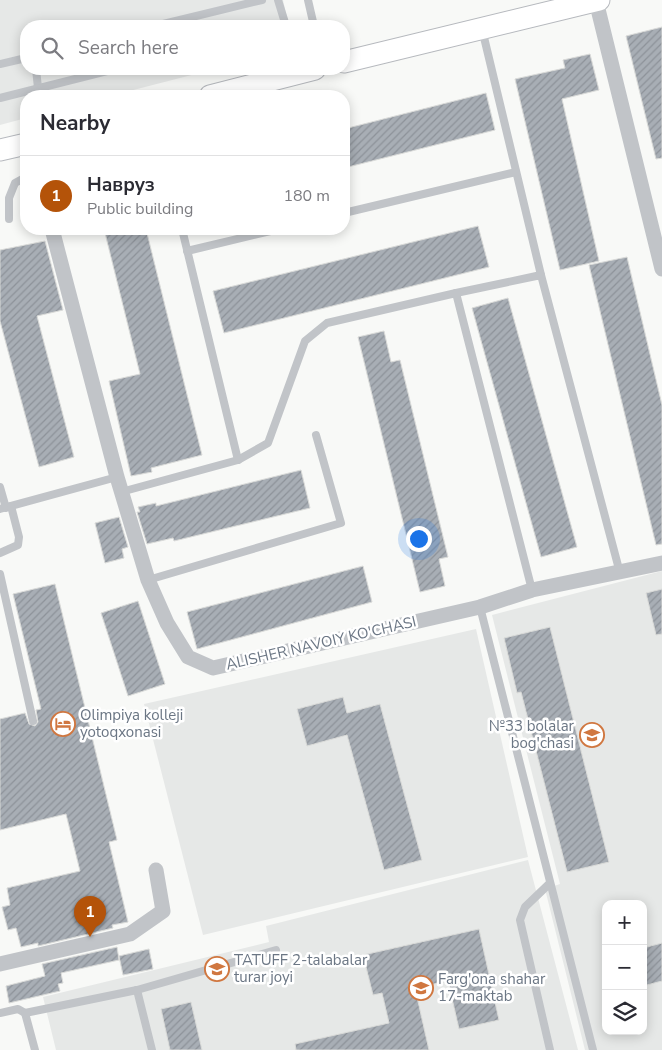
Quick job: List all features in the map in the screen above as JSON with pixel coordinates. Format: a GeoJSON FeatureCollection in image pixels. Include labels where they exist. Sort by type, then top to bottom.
{"type":"FeatureCollection","features":[{"type":"Feature","properties":{"kind":"street"},"geometry":{"type":"LineString","coordinates":[[350,61],[597,0],[662,268]]}},
{"type":"Feature","properties":{"kind":"street"},"geometry":{"type":"LineString","coordinates":[[232,90],[286,75]]}},
{"type":"Feature","properties":{"kind":"street"},"geometry":{"type":"LineString","coordinates":[[0,150],[20,145]]}},
{"type":"Feature","properties":{"kind":"street","name":"ALISHER NAVOIY KO'CHASI"},"geometry":{"type":"LineString","coordinates":[[54,235],[121,492],[148,580],[167,623],[188,658],[213,668],[480,607],[532,590],[662,563]]}},
{"type":"Feature","properties":{"kind":"street"},"geometry":{"type":"LineString","coordinates":[[0,964],[130,934],[163,912],[156,870]]}},
{"type":"Feature","properties":{"kind":"lane"},"geometry":{"type":"LineString","coordinates":[[180,20],[262,0]]}},
{"type":"Feature","properties":{"kind":"lane"},"geometry":{"type":"LineString","coordinates":[[278,0],[283,20]]}},
{"type":"Feature","properties":{"kind":"lane"},"geometry":{"type":"LineString","coordinates":[[308,0],[313,20]]}},
{"type":"Feature","properties":{"kind":"lane"},"geometry":{"type":"LineString","coordinates":[[482,28],[541,275],[620,573]]}},
{"type":"Feature","properties":{"kind":"lane"},"geometry":{"type":"LineString","coordinates":[[0,64],[20,59]]}},
{"type":"Feature","properties":{"kind":"lane"},"geometry":{"type":"LineString","coordinates":[[37,75],[38,88]]}},
{"type":"Feature","properties":{"kind":"lane"},"geometry":{"type":"LineString","coordinates":[[30,90],[91,75]]}},
{"type":"Feature","properties":{"kind":"lane"},"geometry":{"type":"LineString","coordinates":[[0,98],[20,93]]}},
{"type":"Feature","properties":{"kind":"lane"},"geometry":{"type":"LineString","coordinates":[[350,212],[516,172]]}},
{"type":"Feature","properties":{"kind":"lane"},"geometry":{"type":"LineString","coordinates":[[9,219],[9,198],[15,184],[20,181]]}},
{"type":"Feature","properties":{"kind":"lane"},"geometry":{"type":"LineString","coordinates":[[183,235],[238,460]]}},
{"type":"Feature","properties":{"kind":"lane"},"geometry":{"type":"LineString","coordinates":[[187,251],[254,235]]}},
{"type":"Feature","properties":{"kind":"lane"},"geometry":{"type":"LineString","coordinates":[[121,492],[238,460],[268,443],[305,341],[327,323],[541,275]]}},
{"type":"Feature","properties":{"kind":"lane"},"geometry":{"type":"LineString","coordinates":[[456,293],[532,590]]}},
{"type":"Feature","properties":{"kind":"lane"},"geometry":{"type":"LineString","coordinates":[[148,580],[341,524],[316,435]]}},
{"type":"Feature","properties":{"kind":"lane"},"geometry":{"type":"LineString","coordinates":[[6,508],[117,477]]}},
{"type":"Feature","properties":{"kind":"lane"},"geometry":{"type":"LineString","coordinates":[[0,487],[6,508],[20,537],[18,545],[0,553]]}},
{"type":"Feature","properties":{"kind":"lane"},"geometry":{"type":"LineString","coordinates":[[0,574],[33,721]]}},
{"type":"Feature","properties":{"kind":"lane"},"geometry":{"type":"LineString","coordinates":[[480,607],[593,1050]]}},
{"type":"Feature","properties":{"kind":"lane"},"geometry":{"type":"LineString","coordinates":[[550,884],[525,906],[520,920],[550,1050]]}},
{"type":"Feature","properties":{"kind":"lane"},"geometry":{"type":"LineString","coordinates":[[0,1013],[18,1009],[25,1013],[137,990],[276,950]]}},
{"type":"Feature","properties":{"kind":"lane"},"geometry":{"type":"LineString","coordinates":[[137,990],[152,1050]]}},
{"type":"Feature","properties":{"kind":"lane"},"geometry":{"type":"LineString","coordinates":[[25,1013],[35,1050]]}},
{"type":"Feature","properties":{"kind":"shaded area"},"geometry":{"type":"Polygon","coordinates":[[[0,0],[283,0],[288,20],[20,20],[20,75],[192,75],[133,90],[20,90],[20,120],[0,125],[0,0]]]}},
{"type":"Feature","properties":{"kind":"shaded area","name":"№33 bolalar bog'chasi"},"geometry":{"type":"Polygon","coordinates":[[[662,571],[662,1050],[585,1050],[545,889],[560,884],[492,615],[662,571]]]}},
{"type":"Feature","properties":{"kind":"shaded area"},"geometry":{"type":"Polygon","coordinates":[[[476,629],[528,857],[203,935],[144,704],[476,629]]]}},
{"type":"Feature","properties":{"kind":"shaded area","name":"Farg'ona shahar 17-maktab"},"geometry":{"type":"Polygon","coordinates":[[[528,860],[578,1050],[56,1050],[43,997],[269,942],[266,926],[528,860]]]}},
{"type":"Feature","properties":{"kind":"building"},"geometry":{"type":"Polygon","coordinates":[[[662,27],[662,158],[656,159],[626,36],[662,27]]]}},
{"type":"Feature","properties":{"kind":"building"},"geometry":{"type":"Polygon","coordinates":[[[590,54],[599,90],[562,99],[599,261],[560,270],[515,79],[565,68],[563,60],[590,54]]]}},
{"type":"Feature","properties":{"kind":"building"},"geometry":{"type":"Polygon","coordinates":[[[486,93],[495,130],[350,166],[350,127],[486,93]]]}},
{"type":"Feature","properties":{"kind":"building"},"geometry":{"type":"Polygon","coordinates":[[[478,226],[489,267],[224,333],[213,291],[478,226]]]}},
{"type":"Feature","properties":{"kind":"building"},"geometry":{"type":"Polygon","coordinates":[[[105,235],[147,235],[202,455],[151,468],[152,472],[131,476],[109,381],[140,374],[105,235]]]}},
{"type":"Feature","properties":{"kind":"building"},"geometry":{"type":"Polygon","coordinates":[[[45,241],[63,310],[37,316],[74,457],[39,467],[0,321],[0,250],[45,241]]]}},
{"type":"Feature","properties":{"kind":"building"},"geometry":{"type":"Polygon","coordinates":[[[627,257],[662,405],[662,544],[656,545],[589,265],[627,257]]]}},
{"type":"Feature","properties":{"kind":"building"},"geometry":{"type":"Polygon","coordinates":[[[508,298],[577,547],[541,557],[472,308],[508,298]]]}},
{"type":"Feature","properties":{"kind":"building"},"geometry":{"type":"Polygon","coordinates":[[[384,331],[391,362],[400,360],[448,557],[439,559],[445,586],[420,592],[358,337],[384,331]]]}},
{"type":"Feature","properties":{"kind":"building"},"geometry":{"type":"Polygon","coordinates":[[[301,470],[310,508],[174,541],[173,538],[147,544],[137,512],[140,512],[138,507],[156,503],[156,506],[301,470]]]}},
{"type":"Feature","properties":{"kind":"building"},"geometry":{"type":"Polygon","coordinates":[[[119,517],[128,547],[122,549],[124,558],[105,563],[95,523],[119,517]]]}},
{"type":"Feature","properties":{"kind":"building"},"geometry":{"type":"Polygon","coordinates":[[[363,566],[372,602],[197,649],[187,612],[363,566]]]}},
{"type":"Feature","properties":{"kind":"building"},"geometry":{"type":"Polygon","coordinates":[[[55,584],[117,840],[109,842],[128,922],[112,925],[113,928],[38,946],[38,943],[21,947],[16,928],[8,930],[2,907],[10,905],[7,888],[80,871],[66,814],[0,830],[0,719],[25,713],[29,724],[35,726],[38,722],[36,710],[41,709],[13,594],[55,584]]]}},
{"type":"Feature","properties":{"kind":"building"},"geometry":{"type":"Polygon","coordinates":[[[662,589],[662,634],[656,635],[646,593],[662,589]]]}},
{"type":"Feature","properties":{"kind":"building"},"geometry":{"type":"Polygon","coordinates":[[[138,601],[165,684],[128,696],[101,613],[138,601]]]}},
{"type":"Feature","properties":{"kind":"building"},"geometry":{"type":"Polygon","coordinates":[[[550,627],[609,862],[567,872],[521,692],[517,693],[504,638],[550,627]]]}},
{"type":"Feature","properties":{"kind":"building"},"geometry":{"type":"Polygon","coordinates":[[[343,697],[347,713],[380,704],[422,860],[384,870],[347,735],[307,746],[297,709],[343,697]]]}},
{"type":"Feature","properties":{"kind":"building"},"geometry":{"type":"Polygon","coordinates":[[[479,929],[499,1020],[459,1029],[448,981],[415,988],[429,1050],[296,1050],[295,1044],[389,1023],[382,993],[373,995],[363,955],[479,929]]]}},
{"type":"Feature","properties":{"kind":"building"},"geometry":{"type":"Polygon","coordinates":[[[662,943],[662,981],[647,985],[647,947],[662,943]]]}},
{"type":"Feature","properties":{"kind":"building"},"geometry":{"type":"Polygon","coordinates":[[[117,947],[119,960],[61,973],[63,983],[58,984],[60,991],[9,1003],[6,986],[45,976],[42,964],[117,947]]]}},
{"type":"Feature","properties":{"kind":"building"},"geometry":{"type":"Polygon","coordinates":[[[149,949],[153,969],[123,975],[119,956],[149,949]]]}},
{"type":"Feature","properties":{"kind":"building"},"geometry":{"type":"Polygon","coordinates":[[[191,1002],[202,1050],[170,1050],[161,1009],[191,1002]]]}},
{"type":"Feature","properties":{"kind":"place","name":"Olimpiya kolleji yotoqxonasi"},"geometry":{"type":"Point","coordinates":[63,724]}},
{"type":"Feature","properties":{"kind":"place","name":"№33 bolalar bog'chasi"},"geometry":{"type":"Point","coordinates":[592,735]}},
{"type":"Feature","properties":{"kind":"place","name":"Навруз"},"geometry":{"type":"Point","coordinates":[90,937]}},
{"type":"Feature","properties":{"kind":"place","name":"TATUFF 2-talabalar turar joyi"},"geometry":{"type":"Point","coordinates":[217,969]}},
{"type":"Feature","properties":{"kind":"place","name":"Farg'ona shahar 17-maktab"},"geometry":{"type":"Point","coordinates":[421,988]}}]}
